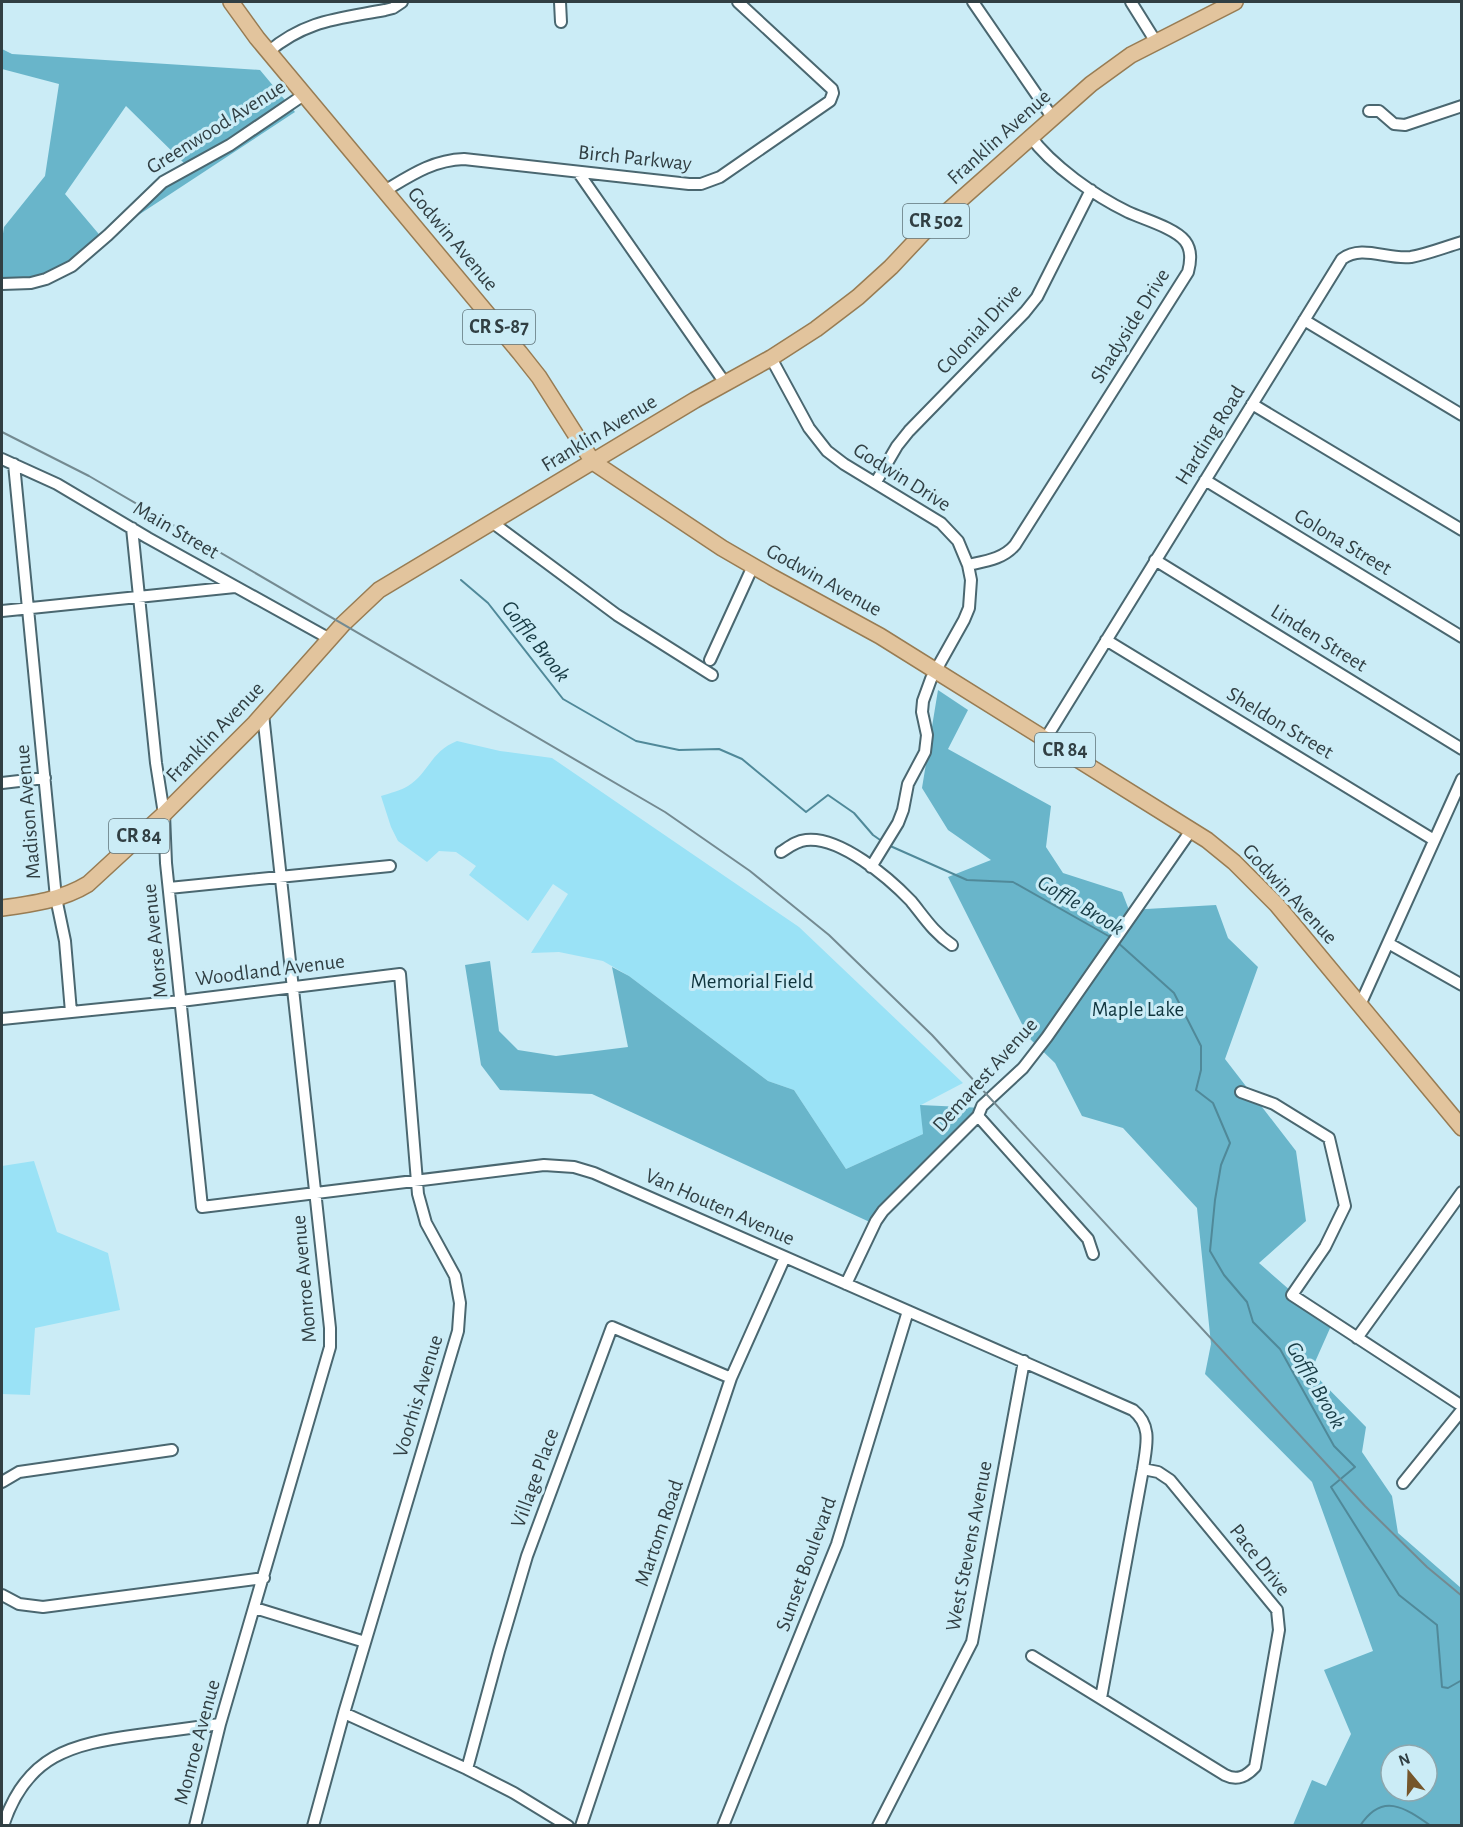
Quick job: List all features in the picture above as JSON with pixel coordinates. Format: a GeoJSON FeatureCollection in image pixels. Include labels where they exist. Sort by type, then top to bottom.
{"type":"FeatureCollection","features":[{"type":"Feature","properties":{"kind":"main road","name":"Godwin Avenue"},"geometry":{"type":"LineString","coordinates":[[231,2],[268,52],[386,190],[539,377],[593,462],[753,566],[875,632],[1192,829],[1234,862],[1259,886],[1461,1128]]}},
{"type":"Feature","properties":{"kind":"main road","name":"Franklin Avenue"},"geometry":{"type":"LineString","coordinates":[[2,908],[41,903],[74,892],[88,884],[164,814],[263,714],[357,609],[379,590],[725,383],[771,358],[816,329],[858,297],[923,233],[1030,136],[1110,69],[1156,42],[1235,2]]}},
{"type":"Feature","properties":{"kind":"street"},"geometry":{"type":"LineString","coordinates":[[268,52],[295,32],[310,25],[385,10],[402,2]]}},
{"type":"Feature","properties":{"kind":"street"},"geometry":{"type":"LineString","coordinates":[[560,2],[561,22]]}},
{"type":"Feature","properties":{"kind":"street","name":"Birch Parkway"},"geometry":{"type":"LineString","coordinates":[[386,190],[427,166],[451,159],[689,184],[711,181],[720,177],[832,98],[832,89],[738,2]]}},
{"type":"Feature","properties":{"kind":"street"},"geometry":{"type":"LineString","coordinates":[[973,2],[1052,117]]}},
{"type":"Feature","properties":{"kind":"street"},"geometry":{"type":"LineString","coordinates":[[1131,2],[1156,42]]}},
{"type":"Feature","properties":{"kind":"street","name":"Greenwood Avenue"},"geometry":{"type":"LineString","coordinates":[[2,284],[31,283],[46,279],[72,266],[163,182],[230,145],[305,94]]}},
{"type":"Feature","properties":{"kind":"street"},"geometry":{"type":"LineString","coordinates":[[1369,111],[1380,111],[1394,124],[1405,125],[1461,106]]}},
{"type":"Feature","properties":{"kind":"street","name":"Shadyside Drive"},"geometry":{"type":"LineString","coordinates":[[968,565],[1005,555],[1015,544],[1188,272],[1191,263],[1189,248],[1180,235],[1125,211],[1091,190],[1049,158],[1030,136]]}},
{"type":"Feature","properties":{"kind":"street"},"geometry":{"type":"LineString","coordinates":[[578,172],[725,383]]}},
{"type":"Feature","properties":{"kind":"street","name":"Colonial Drive"},"geometry":{"type":"LineString","coordinates":[[876,482],[909,431],[1037,297],[1091,190]]}},
{"type":"Feature","properties":{"kind":"street","name":"Harding Road"},"geometry":{"type":"LineString","coordinates":[[1046,738],[1340,262],[1349,254],[1363,251],[1382,256],[1410,257],[1461,242]]}},
{"type":"Feature","properties":{"kind":"street"},"geometry":{"type":"LineString","coordinates":[[1304,320],[1461,412]]}},
{"type":"Feature","properties":{"kind":"street","name":"Godwin Drive"},"geometry":{"type":"LineString","coordinates":[[771,358],[809,428],[822,445],[844,464],[941,523],[958,541],[968,565],[971,587],[969,608],[926,689],[923,701],[922,712],[927,735],[925,752],[908,784],[898,823],[871,867]]}},
{"type":"Feature","properties":{"kind":"street"},"geometry":{"type":"LineString","coordinates":[[1252,404],[1461,530]]}},
{"type":"Feature","properties":{"kind":"street","name":"Main Street"},"geometry":{"type":"LineString","coordinates":[[2,459],[57,484],[330,639]]}},
{"type":"Feature","properties":{"kind":"street","name":"Madison Avenue"},"geometry":{"type":"LineString","coordinates":[[14,464],[56,898],[65,941],[71,1012]]}},
{"type":"Feature","properties":{"kind":"street","name":"Colona Street"},"geometry":{"type":"LineString","coordinates":[[1205,480],[1461,637]]}},
{"type":"Feature","properties":{"kind":"street"},"geometry":{"type":"LineString","coordinates":[[493,523],[617,615],[712,675]]}},
{"type":"Feature","properties":{"kind":"street","name":"Morse Avenue"},"geometry":{"type":"LineString","coordinates":[[132,528],[156,763],[164,814],[169,888],[202,1207]]}},
{"type":"Feature","properties":{"kind":"street","name":"Linden Street"},"geometry":{"type":"LineString","coordinates":[[1155,560],[1461,749]]}},
{"type":"Feature","properties":{"kind":"street"},"geometry":{"type":"LineString","coordinates":[[710,660],[753,566]]}},
{"type":"Feature","properties":{"kind":"street"},"geometry":{"type":"LineString","coordinates":[[2,611],[235,587]]}},
{"type":"Feature","properties":{"kind":"street","name":"Sheldon Street"},"geometry":{"type":"LineString","coordinates":[[1106,640],[1434,840]]}},
{"type":"Feature","properties":{"kind":"street","name":"Monroe Avenue"},"geometry":{"type":"LineString","coordinates":[[195,1826],[220,1724],[330,1347],[316,1193],[263,714]]}},
{"type":"Feature","properties":{"kind":"street"},"geometry":{"type":"LineString","coordinates":[[2,783],[45,778]]}},
{"type":"Feature","properties":{"kind":"street"},"geometry":{"type":"LineString","coordinates":[[1360,1005],[1461,779]]}},
{"type":"Feature","properties":{"kind":"street","name":"Demarest Avenue"},"geometry":{"type":"LineString","coordinates":[[846,1284],[883,1211],[978,1116],[982,1106],[1023,1068],[1192,829]]}},
{"type":"Feature","properties":{"kind":"street"},"geometry":{"type":"LineString","coordinates":[[781,852],[800,841],[817,840],[846,851],[894,885],[933,930],[952,945]]}},
{"type":"Feature","properties":{"kind":"street"},"geometry":{"type":"LineString","coordinates":[[169,888],[390,866]]}},
{"type":"Feature","properties":{"kind":"street"},"geometry":{"type":"LineString","coordinates":[[1388,943],[1461,985]]}},
{"type":"Feature","properties":{"kind":"street","name":"Woodland Avenue"},"geometry":{"type":"LineString","coordinates":[[2,1019],[181,1001],[400,974]]}},
{"type":"Feature","properties":{"kind":"street","name":"Voorhis Avenue"},"geometry":{"type":"LineString","coordinates":[[313,1826],[344,1713],[458,1331],[460,1317],[455,1276],[426,1223],[420,1202],[400,974]]}},
{"type":"Feature","properties":{"kind":"street"},"geometry":{"type":"LineString","coordinates":[[1241,1092],[1274,1104],[1329,1138],[1345,1206],[1324,1247],[1293,1295],[1461,1406]]}},
{"type":"Feature","properties":{"kind":"street"},"geometry":{"type":"LineString","coordinates":[[978,1116],[1088,1239],[1093,1254]]}},
{"type":"Feature","properties":{"kind":"street","name":"Van Houten Avenue"},"geometry":{"type":"LineString","coordinates":[[202,1207],[544,1165],[574,1167],[594,1173],[1133,1410],[1141,1417],[1148,1435],[1101,1698]]}},
{"type":"Feature","properties":{"kind":"street"},"geometry":{"type":"LineString","coordinates":[[1357,1338],[1461,1192]]}},
{"type":"Feature","properties":{"kind":"street","name":"Martom Road"},"geometry":{"type":"LineString","coordinates":[[581,1826],[731,1378],[784,1257]]}},
{"type":"Feature","properties":{"kind":"street","name":"Sunset Boulevard"},"geometry":{"type":"LineString","coordinates":[[723,1826],[837,1544],[908,1311]]}},
{"type":"Feature","properties":{"kind":"street","name":"Village Place"},"geometry":{"type":"LineString","coordinates":[[467,1769],[527,1556],[612,1327],[731,1378]]}},
{"type":"Feature","properties":{"kind":"street","name":"West Stevens Avenue"},"geometry":{"type":"LineString","coordinates":[[878,1826],[972,1642],[1024,1361]]}},
{"type":"Feature","properties":{"kind":"street"},"geometry":{"type":"LineString","coordinates":[[1403,1483],[1461,1410]]}},
{"type":"Feature","properties":{"kind":"street"},"geometry":{"type":"LineString","coordinates":[[2,1482],[19,1472],[172,1450]]}},
{"type":"Feature","properties":{"kind":"street","name":"Pace Drive"},"geometry":{"type":"LineString","coordinates":[[1101,1698],[1225,1775],[1232,1778],[1248,1775],[1255,1767],[1279,1630],[1277,1610],[1170,1480],[1158,1472],[1143,1469]]}},
{"type":"Feature","properties":{"kind":"street"},"geometry":{"type":"LineString","coordinates":[[2,1595],[19,1604],[43,1607],[264,1578]]}},
{"type":"Feature","properties":{"kind":"street"},"geometry":{"type":"LineString","coordinates":[[255,1608],[365,1642]]}},
{"type":"Feature","properties":{"kind":"street"},"geometry":{"type":"LineString","coordinates":[[1032,1656],[1101,1698]]}},
{"type":"Feature","properties":{"kind":"street"},"geometry":{"type":"LineString","coordinates":[[344,1713],[467,1769],[514,1793],[568,1826]]}},
{"type":"Feature","properties":{"kind":"street"},"geometry":{"type":"LineString","coordinates":[[3,1826],[8,1810],[24,1783],[54,1756],[108,1739],[220,1724]]}},
{"type":"Feature","properties":{"kind":"green space"},"geometry":{"type":"Polygon","coordinates":[[[2,49],[12,54],[260,70],[295,112],[111,233],[187,166],[126,106],[65,194],[103,239],[40,280],[2,282],[4,227],[45,176],[59,84],[2,69],[2,49]]]}},
{"type":"Feature","properties":{"kind":"green space","name":"Maple Lake"},"geometry":{"type":"Polygon","coordinates":[[[938,690],[968,710],[948,749],[1051,806],[1046,847],[1063,873],[1122,892],[1129,910],[1216,905],[1228,938],[1258,967],[1225,1059],[1296,1151],[1306,1221],[1259,1263],[1331,1326],[1311,1371],[1366,1427],[1362,1452],[1392,1496],[1398,1533],[1461,1588],[1461,1825],[1293,1825],[1312,1780],[1326,1786],[1351,1734],[1324,1670],[1373,1651],[1312,1482],[1205,1374],[1211,1344],[1197,1208],[1123,1128],[1082,1116],[1055,1063],[1029,1038],[948,877],[991,860],[948,830],[922,788],[938,690]]]}},
{"type":"Feature","properties":{"kind":"green space","name":"Memorial Field"},"geometry":{"type":"Polygon","coordinates":[[[457,741],[500,751],[552,758],[799,927],[963,1083],[921,1105],[923,1134],[846,1169],[794,1090],[768,1081],[629,976],[603,961],[559,952],[531,953],[568,894],[553,884],[528,921],[469,875],[476,866],[456,852],[439,851],[427,862],[398,841],[381,796],[398,791],[415,781],[435,756],[457,741]]]}},
{"type":"Feature","properties":{"kind":"green space"},"geometry":{"type":"Polygon","coordinates":[[[490,961],[499,1031],[518,1050],[556,1056],[628,1047],[612,967],[629,976],[768,1081],[794,1090],[846,1169],[923,1134],[920,1105],[984,1108],[874,1224],[592,1094],[500,1090],[481,1065],[465,965],[490,961]]]}},
{"type":"Feature","properties":{"kind":"green space"},"geometry":{"type":"Polygon","coordinates":[[[34,1161],[57,1232],[108,1253],[120,1310],[35,1328],[30,1395],[2,1394],[2,1166],[34,1161]]]}},
{"type":"Feature","properties":{"kind":"waterway","name":"Goffle Brook"},"geometry":{"type":"LineString","coordinates":[[461,580],[488,603],[563,699],[636,741],[679,750],[719,749],[742,759],[806,812],[828,795],[854,813],[873,835],[883,842]]}},
{"type":"Feature","properties":{"kind":"waterway","name":"Goffle Brook"},"geometry":{"type":"LineString","coordinates":[[888,845],[967,880],[1013,882],[1112,938]]}},
{"type":"Feature","properties":{"kind":"waterway","name":"Goffle Brook"},"geometry":{"type":"LineString","coordinates":[[1116,941],[1174,993],[1201,1046],[1201,1070],[1196,1090],[1213,1103],[1230,1143],[1221,1165],[1210,1251],[1224,1275],[1247,1302],[1253,1322],[1280,1349],[1334,1446],[1355,1467],[1331,1487],[1399,1595],[1437,1625],[1442,1687],[1448,1688],[1462,1680]]}},
{"type":"Feature","properties":{"kind":"waterway","name":"Goffle Brook"},"geometry":{"type":"LineString","coordinates":[[1360,1826],[1368,1815],[1385,1806],[1394,1806],[1412,1813],[1431,1826]]}},
{"type":"Feature","properties":{"kind":"railway"},"geometry":{"type":"LineString","coordinates":[[2,432],[89,476],[665,812],[750,871],[829,935],[932,1035],[1365,1506],[1427,1567],[1462,1596]]}}]}
